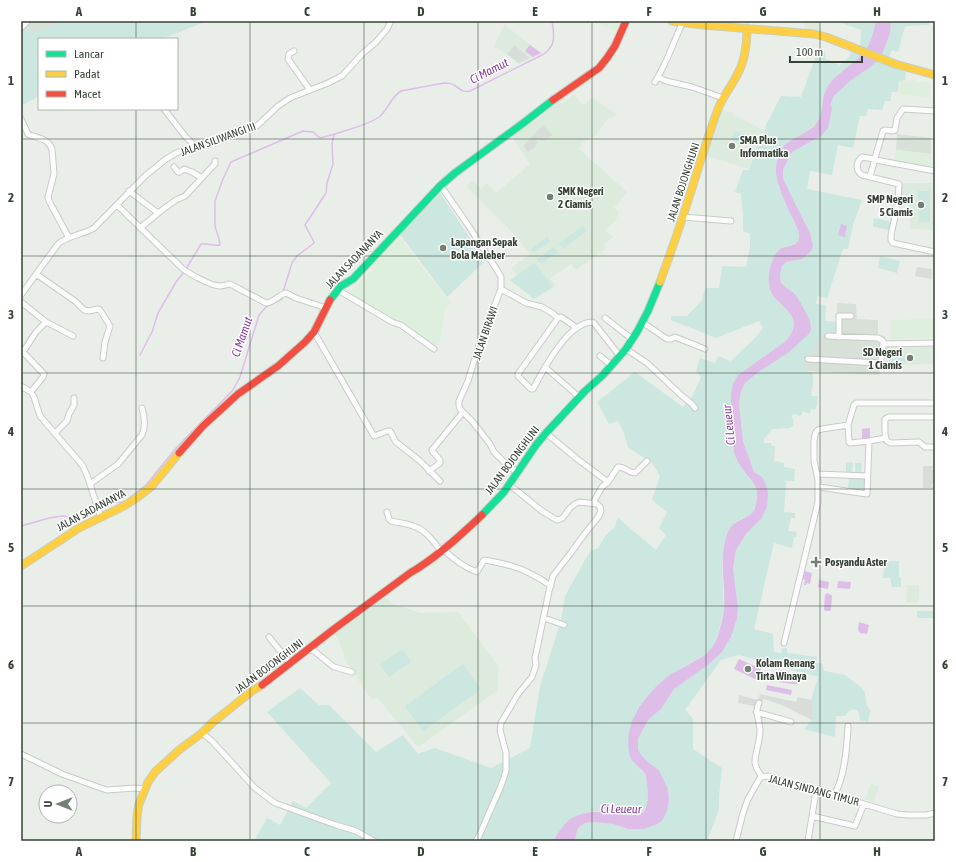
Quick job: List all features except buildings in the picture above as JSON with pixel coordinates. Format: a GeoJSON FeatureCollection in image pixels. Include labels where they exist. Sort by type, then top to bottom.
{"type":"FeatureCollection","features":[{"type":"Feature","properties":{"kind":"street"},"geometry":{"type":"LineString","coordinates":[[21,28],[28,21]]}},
{"type":"Feature","properties":{"kind":"street","name":"JALAN SILIWANGI III"},"geometry":{"type":"LineString","coordinates":[[36,274],[58,244],[74,236],[88,232],[94,228],[144,176],[158,164],[178,152],[254,128],[278,106],[290,98],[342,76],[363,53],[376,42],[387,29],[391,21]]}},
{"type":"Feature","properties":{"kind":"street","name":"JALAN SADANANYA"},"geometry":{"type":"LineString","coordinates":[[21,566],[61,538],[124,506],[152,486],[203,426],[238,394],[278,366],[305,342],[314,332],[331,299],[338,290],[353,279],[440,186],[455,172],[554,99],[599,68],[604,63],[626,21]]}},
{"type":"Feature","properties":{"kind":"street"},"geometry":{"type":"LineString","coordinates":[[672,21],[703,26],[814,34],[826,37],[913,70],[935,75]]}},
{"type":"Feature","properties":{"kind":"street"},"geometry":{"type":"LineString","coordinates":[[655,82],[667,60],[683,22]]}},
{"type":"Feature","properties":{"kind":"street","name":"JALAN BOJONGHUNI"},"geometry":{"type":"LineString","coordinates":[[136,841],[139,804],[145,789],[155,772],[179,750],[202,733],[212,723],[252,691],[410,573],[422,566],[475,522],[504,492],[546,432],[579,397],[602,376],[626,349],[648,311],[659,286],[718,109],[741,68],[748,40],[747,28]]}},
{"type":"Feature","properties":{"kind":"street"},"geometry":{"type":"LineString","coordinates":[[294,51],[289,54],[288,59],[310,90]]}},
{"type":"Feature","properties":{"kind":"street"},"geometry":{"type":"LineString","coordinates":[[658,77],[666,81],[692,87],[723,98]]}},
{"type":"Feature","properties":{"kind":"street"},"geometry":{"type":"LineString","coordinates":[[870,176],[884,132],[885,130],[895,130],[897,118],[903,109],[935,111]]}},
{"type":"Feature","properties":{"kind":"street"},"geometry":{"type":"LineString","coordinates":[[165,110],[185,136],[195,146]]}},
{"type":"Feature","properties":{"kind":"street"},"geometry":{"type":"LineString","coordinates":[[21,119],[28,134],[45,140],[52,149],[54,174],[48,197],[70,238]]}},
{"type":"Feature","properties":{"kind":"street"},"geometry":{"type":"LineString","coordinates":[[935,171],[862,157],[857,166],[860,173],[899,184],[898,202],[891,235],[891,240],[893,243],[935,252]]}},
{"type":"Feature","properties":{"kind":"street"},"geometry":{"type":"LineString","coordinates":[[140,228],[176,200],[183,197],[211,168],[215,161]]}},
{"type":"Feature","properties":{"kind":"street"},"geometry":{"type":"LineString","coordinates":[[174,167],[179,172],[184,168],[202,178]]}},
{"type":"Feature","properties":{"kind":"street"},"geometry":{"type":"LineString","coordinates":[[440,186],[443,188],[489,257],[500,277],[501,288],[526,303],[542,307],[558,318],[561,317],[577,328]]}},
{"type":"Feature","properties":{"kind":"street"},"geometry":{"type":"LineString","coordinates":[[130,191],[158,213]]}},
{"type":"Feature","properties":{"kind":"street"},"geometry":{"type":"LineString","coordinates":[[117,205],[185,270],[206,282],[222,286],[230,284],[266,304],[287,293],[296,298],[326,308]]}},
{"type":"Feature","properties":{"kind":"street"},"geometry":{"type":"LineString","coordinates":[[683,217],[732,221]]}},
{"type":"Feature","properties":{"kind":"street"},"geometry":{"type":"LineString","coordinates":[[21,295],[36,274],[75,301],[84,310],[100,310],[110,326],[105,342],[103,358]]}},
{"type":"Feature","properties":{"kind":"street","name":"JALAN BIRAWI"},"geometry":{"type":"LineString","coordinates":[[463,412],[459,405],[459,401],[468,381],[501,288]]}},
{"type":"Feature","properties":{"kind":"street"},"geometry":{"type":"LineString","coordinates":[[338,290],[392,322],[401,325],[434,349]]}},
{"type":"Feature","properties":{"kind":"street"},"geometry":{"type":"LineString","coordinates":[[21,302],[46,322],[73,336]]}},
{"type":"Feature","properties":{"kind":"street"},"geometry":{"type":"LineString","coordinates":[[838,337],[839,316],[850,316]]}},
{"type":"Feature","properties":{"kind":"street"},"geometry":{"type":"LineString","coordinates":[[558,318],[518,374],[518,376],[531,389],[533,389],[551,356],[560,345],[577,328],[587,322],[592,322],[619,356]]}},
{"type":"Feature","properties":{"kind":"street"},"geometry":{"type":"LineString","coordinates":[[605,318],[632,339]]}},
{"type":"Feature","properties":{"kind":"street"},"geometry":{"type":"LineString","coordinates":[[31,392],[44,377],[44,374],[22,351],[36,332],[46,322]]}},
{"type":"Feature","properties":{"kind":"street"},"geometry":{"type":"LineString","coordinates":[[642,322],[667,339],[675,337],[705,349]]}},
{"type":"Feature","properties":{"kind":"street"},"geometry":{"type":"LineString","coordinates":[[314,332],[374,436],[390,431],[396,442],[420,461],[440,481]]}},
{"type":"Feature","properties":{"kind":"street"},"geometry":{"type":"LineString","coordinates":[[808,359],[879,363],[881,361],[883,341],[878,338],[828,336]]}},
{"type":"Feature","properties":{"kind":"street"},"geometry":{"type":"LineString","coordinates":[[883,344],[935,343]]}},
{"type":"Feature","properties":{"kind":"street"},"geometry":{"type":"LineString","coordinates":[[626,349],[647,363],[695,408]]}},
{"type":"Feature","properties":{"kind":"street"},"geometry":{"type":"LineString","coordinates":[[600,356],[611,365]]}},
{"type":"Feature","properties":{"kind":"street"},"geometry":{"type":"LineString","coordinates":[[545,367],[579,397]]}},
{"type":"Feature","properties":{"kind":"street"},"geometry":{"type":"LineString","coordinates":[[21,386],[31,392],[40,416],[83,466],[101,518]]}},
{"type":"Feature","properties":{"kind":"street"},"geometry":{"type":"LineString","coordinates":[[55,433],[67,421],[74,405],[74,398]]}},
{"type":"Feature","properties":{"kind":"street"},"geometry":{"type":"LineString","coordinates":[[886,438],[850,443],[848,442],[848,426],[854,405],[856,403],[935,402]]}},
{"type":"Feature","properties":{"kind":"street"},"geometry":{"type":"LineString","coordinates":[[90,484],[118,464],[142,435],[145,423],[145,416],[142,408]]}},
{"type":"Feature","properties":{"kind":"street"},"geometry":{"type":"LineString","coordinates":[[430,471],[440,463],[440,460],[432,450],[463,412],[490,444],[494,452],[507,465],[518,473]]}},
{"type":"Feature","properties":{"kind":"street"},"geometry":{"type":"LineString","coordinates":[[935,417],[887,418],[885,421],[886,438],[890,443],[918,442],[925,447],[935,447]]}},
{"type":"Feature","properties":{"kind":"street"},"geometry":{"type":"LineString","coordinates":[[784,643],[818,502],[817,474],[814,461],[814,435],[818,430],[848,426]]}},
{"type":"Feature","properties":{"kind":"street"},"geometry":{"type":"LineString","coordinates":[[546,432],[576,458],[608,482]]}},
{"type":"Feature","properties":{"kind":"street"},"geometry":{"type":"LineString","coordinates":[[818,487],[867,494],[869,441]]}},
{"type":"Feature","properties":{"kind":"street"},"geometry":{"type":"LineString","coordinates":[[593,503],[602,487],[608,482],[618,467],[635,473],[647,461]]}},
{"type":"Feature","properties":{"kind":"street"},"geometry":{"type":"LineString","coordinates":[[817,474],[867,476]]}},
{"type":"Feature","properties":{"kind":"street"},"geometry":{"type":"LineString","coordinates":[[476,841],[501,786],[506,770],[506,753],[500,730],[501,723],[518,694],[532,677],[536,665],[536,658],[553,576],[582,536],[599,516],[601,511],[601,508],[597,504],[579,502],[569,509],[563,518],[557,520],[542,512],[509,485]]}},
{"type":"Feature","properties":{"kind":"street"},"geometry":{"type":"LineString","coordinates":[[387,512],[390,521],[412,525],[420,529],[442,550],[467,569],[476,572],[484,560],[510,565],[538,578],[550,586]]}},
{"type":"Feature","properties":{"kind":"street"},"geometry":{"type":"LineString","coordinates":[[544,618],[564,625]]}},
{"type":"Feature","properties":{"kind":"street"},"geometry":{"type":"LineString","coordinates":[[269,637],[290,663]]}},
{"type":"Feature","properties":{"kind":"street"},"geometry":{"type":"LineString","coordinates":[[308,650],[314,651],[334,667],[352,672]]}},
{"type":"Feature","properties":{"kind":"street"},"geometry":{"type":"LineString","coordinates":[[759,703],[756,712],[760,726],[760,738],[755,765],[762,777]]}},
{"type":"Feature","properties":{"kind":"street"},"geometry":{"type":"LineString","coordinates":[[756,712],[791,722]]}},
{"type":"Feature","properties":{"kind":"street"},"geometry":{"type":"LineString","coordinates":[[834,795],[837,791],[843,771],[848,726]]}},
{"type":"Feature","properties":{"kind":"street"},"geometry":{"type":"LineString","coordinates":[[202,733],[255,788],[275,803],[356,831],[374,841]]}},
{"type":"Feature","properties":{"kind":"street"},"geometry":{"type":"LineString","coordinates":[[21,754],[62,774],[107,790],[135,788],[145,789]]}},
{"type":"Feature","properties":{"kind":"street","name":"JALAN SINDANG TIMUR"},"geometry":{"type":"LineString","coordinates":[[736,841],[748,799],[760,778],[768,776],[897,814],[926,815],[935,813]]}},
{"type":"Feature","properties":{"kind":"street"},"geometry":{"type":"LineString","coordinates":[[808,841],[816,791]]}},
{"type":"Feature","properties":{"kind":"street"},"geometry":{"type":"LineString","coordinates":[[812,816],[856,826],[864,804]]}},
{"type":"Feature","properties":{"kind":"shaded area"},"geometry":{"type":"Polygon","coordinates":[[[21,21],[33,33],[48,28],[61,21],[207,21],[164,38],[38,38],[38,97],[21,106],[21,21]]]}},
{"type":"Feature","properties":{"kind":"shaded area"},"geometry":{"type":"Polygon","coordinates":[[[22,21],[61,21],[48,28],[33,33],[22,21]]]}},
{"type":"Feature","properties":{"kind":"shaded area"},"geometry":{"type":"Polygon","coordinates":[[[592,21],[621,21],[617,31],[592,21]]]}},
{"type":"Feature","properties":{"kind":"shaded area"},"geometry":{"type":"Polygon","coordinates":[[[804,21],[820,21],[822,33],[805,30],[804,21]]]}},
{"type":"Feature","properties":{"kind":"shaded area"},"geometry":{"type":"Polygon","coordinates":[[[839,21],[876,21],[874,33],[867,49],[860,46],[861,30],[839,21]]]}},
{"type":"Feature","properties":{"kind":"shaded area"},"geometry":{"type":"Polygon","coordinates":[[[876,21],[891,21],[890,34],[882,54],[873,65],[850,81],[834,96],[831,103],[832,109],[828,128],[821,136],[792,152],[783,170],[783,178],[810,233],[813,246],[811,251],[802,259],[786,262],[782,266],[780,275],[781,283],[798,298],[810,320],[811,330],[809,334],[789,352],[745,383],[741,392],[739,404],[743,441],[754,472],[762,477],[766,485],[768,493],[767,507],[761,519],[746,534],[736,550],[733,568],[738,608],[737,618],[731,637],[722,652],[708,665],[674,689],[661,709],[649,719],[638,739],[638,750],[649,763],[659,770],[668,789],[669,799],[667,811],[662,821],[643,829],[628,829],[613,824],[593,822],[585,823],[578,828],[575,841],[553,841],[561,828],[572,818],[578,815],[589,812],[607,812],[634,815],[643,812],[647,805],[648,799],[646,778],[645,774],[631,759],[628,746],[633,719],[641,704],[661,682],[671,674],[706,654],[712,647],[717,637],[724,609],[724,544],[729,529],[735,523],[752,513],[757,495],[757,490],[754,484],[737,460],[734,452],[731,405],[733,384],[738,375],[786,341],[794,326],[794,321],[790,313],[775,298],[770,290],[769,284],[770,266],[776,254],[781,249],[798,242],[799,238],[799,233],[783,197],[776,175],[777,160],[786,144],[813,127],[820,118],[823,98],[828,85],[857,60],[866,50],[872,38],[876,21]]]}},
{"type":"Feature","properties":{"kind":"shaded area"},"geometry":{"type":"Polygon","coordinates":[[[891,21],[929,21],[929,25],[905,26],[898,52],[892,50],[889,57],[882,54],[890,34],[891,21]]]}},
{"type":"Feature","properties":{"kind":"shaded area"},"geometry":{"type":"Polygon","coordinates":[[[505,25],[541,53],[519,64],[503,51],[494,47],[505,25]]]}},
{"type":"Feature","properties":{"kind":"shaded area"},"geometry":{"type":"Polygon","coordinates":[[[515,45],[529,58],[518,63],[507,54],[515,45]]]}},
{"type":"Feature","properties":{"kind":"shaded area"},"geometry":{"type":"Polygon","coordinates":[[[530,45],[541,53],[533,57],[525,51],[530,45]]]}},
{"type":"Feature","properties":{"kind":"shaded area"},"geometry":{"type":"Polygon","coordinates":[[[818,50],[825,52],[826,59],[840,65],[849,57],[852,51],[863,54],[823,97],[821,114],[818,121],[805,133],[786,144],[778,186],[799,233],[799,238],[796,244],[781,249],[776,254],[770,271],[769,287],[775,298],[790,313],[794,321],[794,326],[786,341],[738,375],[736,459],[756,486],[756,502],[753,512],[735,522],[728,532],[724,544],[722,564],[724,609],[715,643],[709,652],[670,675],[648,696],[635,713],[634,763],[644,773],[648,785],[647,805],[643,811],[634,815],[599,811],[588,812],[561,829],[553,841],[254,841],[267,818],[280,825],[293,801],[306,808],[331,783],[267,712],[300,688],[319,705],[329,705],[376,752],[403,735],[418,754],[435,748],[491,768],[530,748],[540,686],[561,621],[565,596],[586,558],[591,551],[598,548],[606,535],[614,528],[618,518],[656,550],[666,535],[659,528],[667,512],[652,500],[660,476],[652,463],[628,447],[624,433],[618,421],[609,424],[597,402],[635,372],[683,407],[693,395],[701,377],[696,371],[700,358],[715,363],[718,356],[731,361],[755,338],[763,328],[759,321],[716,338],[671,320],[671,316],[687,316],[702,300],[705,288],[719,288],[722,266],[746,267],[750,247],[750,234],[743,231],[741,194],[735,192],[743,170],[749,170],[760,137],[763,137],[766,125],[781,96],[801,97],[818,50]]]}},
{"type":"Feature","properties":{"kind":"shaded area"},"geometry":{"type":"Polygon","coordinates":[[[878,60],[906,72],[905,80],[899,81],[898,92],[892,92],[890,101],[885,101],[882,110],[868,109],[866,116],[860,116],[853,148],[838,145],[832,175],[810,171],[807,189],[862,200],[853,225],[848,249],[843,249],[827,298],[817,296],[816,304],[826,305],[825,321],[837,322],[836,332],[826,332],[806,361],[805,371],[812,372],[813,375],[811,394],[812,396],[818,396],[815,410],[811,409],[810,414],[803,411],[801,416],[794,414],[791,416],[793,419],[793,426],[789,428],[772,429],[764,439],[764,443],[771,443],[772,446],[775,446],[774,461],[784,463],[784,467],[795,469],[794,481],[786,481],[784,512],[795,513],[795,518],[791,518],[788,531],[797,532],[796,537],[794,537],[792,548],[774,543],[754,629],[773,634],[774,652],[781,653],[782,648],[787,648],[787,653],[817,657],[816,663],[822,663],[824,671],[845,675],[862,688],[865,693],[866,704],[870,710],[868,722],[860,720],[857,710],[852,709],[845,716],[836,716],[835,737],[804,729],[812,720],[813,706],[811,700],[818,677],[739,655],[721,660],[685,710],[693,719],[693,749],[722,768],[719,810],[707,841],[575,841],[578,828],[585,823],[593,822],[613,824],[628,829],[669,799],[668,789],[659,770],[649,763],[638,750],[638,739],[649,719],[661,709],[674,689],[708,665],[722,652],[731,637],[738,608],[733,568],[736,550],[746,534],[761,519],[762,478],[754,472],[743,441],[739,404],[741,392],[745,383],[809,334],[810,320],[798,298],[781,283],[780,275],[782,266],[786,262],[802,259],[810,233],[783,178],[783,170],[792,152],[821,136],[832,109],[831,103],[834,96],[850,81],[878,60]]]}},
{"type":"Feature","properties":{"kind":"shaded area"},"geometry":{"type":"Polygon","coordinates":[[[910,79],[916,79],[916,82],[930,82],[930,98],[900,94],[900,81],[909,81],[910,79]]]}},
{"type":"Feature","properties":{"kind":"shaded area","name":"SMK Negeri 2 Ciamis"},"geometry":{"type":"Polygon","coordinates":[[[574,94],[583,105],[592,98],[617,114],[614,118],[608,118],[595,136],[581,144],[582,146],[579,149],[627,192],[614,208],[619,212],[615,221],[606,230],[613,237],[604,245],[606,248],[576,270],[571,264],[550,278],[555,285],[534,299],[510,280],[517,275],[511,268],[530,254],[507,227],[466,186],[473,180],[481,189],[487,183],[496,193],[530,164],[512,137],[537,119],[559,100],[562,104],[574,94]]]}},
{"type":"Feature","properties":{"kind":"shaded area","name":"SMA Plus Informatika"},"geometry":{"type":"Polygon","coordinates":[[[719,109],[733,113],[732,115],[765,131],[763,137],[759,136],[749,169],[704,155],[719,109]]]}},
{"type":"Feature","properties":{"kind":"shaded area"},"geometry":{"type":"Polygon","coordinates":[[[543,125],[553,135],[544,141],[539,138],[536,140],[538,143],[535,145],[536,146],[528,152],[523,146],[543,125]]]}},
{"type":"Feature","properties":{"kind":"shaded area"},"geometry":{"type":"Polygon","coordinates":[[[734,131],[754,137],[751,147],[731,141],[734,131]]]}},
{"type":"Feature","properties":{"kind":"shaded area"},"geometry":{"type":"Polygon","coordinates":[[[897,134],[931,138],[931,154],[896,150],[897,134]]]}},
{"type":"Feature","properties":{"kind":"shaded area"},"geometry":{"type":"Polygon","coordinates":[[[895,150],[931,154],[931,170],[894,163],[895,150]]]}},
{"type":"Feature","properties":{"kind":"shaded area","name":"SMP Negeri 5 Ciamis"},"geometry":{"type":"Polygon","coordinates":[[[900,183],[932,183],[933,230],[910,229],[910,202],[900,202],[900,183]]]}},
{"type":"Feature","properties":{"kind":"shaded area"},"geometry":{"type":"Polygon","coordinates":[[[918,191],[930,191],[930,222],[919,222],[918,191]]]}},
{"type":"Feature","properties":{"kind":"shaded area","name":"Lapangan Sepak Bola Maleber"},"geometry":{"type":"Polygon","coordinates":[[[440,193],[485,261],[447,297],[400,234],[440,193]]]}},
{"type":"Feature","properties":{"kind":"shaded area"},"geometry":{"type":"Polygon","coordinates":[[[874,218],[891,222],[889,230],[873,227],[874,218]]]}},
{"type":"Feature","properties":{"kind":"shaded area"},"geometry":{"type":"Polygon","coordinates":[[[841,224],[847,226],[845,237],[838,235],[841,224]]]}},
{"type":"Feature","properties":{"kind":"shaded area"},"geometry":{"type":"Polygon","coordinates":[[[583,226],[587,231],[563,248],[559,243],[583,226]]]}},
{"type":"Feature","properties":{"kind":"shaded area"},"geometry":{"type":"Polygon","coordinates":[[[396,233],[450,303],[444,314],[440,340],[434,348],[347,295],[375,266],[371,263],[396,233]]]}},
{"type":"Feature","properties":{"kind":"shaded area"},"geometry":{"type":"Polygon","coordinates":[[[547,237],[550,241],[533,253],[531,249],[547,237]]]}},
{"type":"Feature","properties":{"kind":"shaded area"},"geometry":{"type":"Polygon","coordinates":[[[554,247],[558,252],[541,264],[537,259],[554,247]]]}},
{"type":"Feature","properties":{"kind":"shaded area"},"geometry":{"type":"Polygon","coordinates":[[[880,256],[900,261],[897,273],[878,268],[880,256]]]}},
{"type":"Feature","properties":{"kind":"shaded area"},"geometry":{"type":"Polygon","coordinates":[[[535,263],[553,287],[534,299],[510,280],[535,263]]]}},
{"type":"Feature","properties":{"kind":"shaded area"},"geometry":{"type":"Polygon","coordinates":[[[917,267],[932,269],[932,279],[915,276],[917,267]]]}},
{"type":"Feature","properties":{"kind":"shaded area"},"geometry":{"type":"Polygon","coordinates":[[[837,303],[856,304],[857,319],[878,320],[878,335],[885,336],[884,363],[880,368],[879,375],[805,371],[806,361],[826,332],[836,332],[837,303]]]}},
{"type":"Feature","properties":{"kind":"shaded area"},"geometry":{"type":"Polygon","coordinates":[[[934,319],[935,337],[891,339],[890,320],[934,319]]]}},
{"type":"Feature","properties":{"kind":"shaded area","name":"SD Negeri 1 Ciamis"},"geometry":{"type":"Polygon","coordinates":[[[886,347],[934,347],[935,364],[886,365],[886,347]]]}},
{"type":"Feature","properties":{"kind":"shaded area"},"geometry":{"type":"Polygon","coordinates":[[[894,356],[907,356],[907,362],[894,362],[894,356]]]}},
{"type":"Feature","properties":{"kind":"shaded area"},"geometry":{"type":"Polygon","coordinates":[[[870,428],[870,438],[862,440],[862,429],[870,428]]]}},
{"type":"Feature","properties":{"kind":"shaded area"},"geometry":{"type":"Polygon","coordinates":[[[846,462],[853,463],[852,475],[846,475],[846,462]]]}},
{"type":"Feature","properties":{"kind":"shaded area"},"geometry":{"type":"Polygon","coordinates":[[[855,463],[862,463],[861,475],[855,475],[855,463]]]}},
{"type":"Feature","properties":{"kind":"shaded area"},"geometry":{"type":"Polygon","coordinates":[[[923,466],[935,466],[935,468],[932,468],[932,470],[935,470],[935,483],[932,484],[932,486],[935,486],[935,488],[923,488],[923,466]]]}},
{"type":"Feature","properties":{"kind":"shaded area"},"geometry":{"type":"Polygon","coordinates":[[[849,477],[865,478],[865,492],[848,490],[849,477]]]}},
{"type":"Feature","properties":{"kind":"shaded area"},"geometry":{"type":"Polygon","coordinates":[[[885,561],[899,561],[899,577],[901,578],[901,587],[892,587],[890,578],[883,578],[885,561]]]}},
{"type":"Feature","properties":{"kind":"shaded area"},"geometry":{"type":"Polygon","coordinates":[[[804,571],[812,573],[810,584],[807,583],[804,585],[805,580],[802,579],[804,571]]]}},
{"type":"Feature","properties":{"kind":"shaded area"},"geometry":{"type":"Polygon","coordinates":[[[819,580],[829,582],[828,589],[818,587],[819,580]]]}},
{"type":"Feature","properties":{"kind":"shaded area"},"geometry":{"type":"Polygon","coordinates":[[[838,581],[851,582],[850,589],[837,588],[838,581]]]}},
{"type":"Feature","properties":{"kind":"shaded area"},"geometry":{"type":"Polygon","coordinates":[[[907,585],[919,585],[919,602],[906,602],[907,585]]]}},
{"type":"Feature","properties":{"kind":"shaded area"},"geometry":{"type":"Polygon","coordinates":[[[827,593],[832,596],[830,611],[825,611],[824,609],[825,595],[827,593]]]}},
{"type":"Feature","properties":{"kind":"shaded area"},"geometry":{"type":"Polygon","coordinates":[[[386,596],[393,604],[421,613],[458,612],[499,667],[497,691],[418,747],[377,697],[372,700],[343,657],[343,651],[335,634],[386,596]]]}},
{"type":"Feature","properties":{"kind":"shaded area"},"geometry":{"type":"Polygon","coordinates":[[[917,611],[935,611],[935,618],[917,618],[917,611]]]}},
{"type":"Feature","properties":{"kind":"shaded area"},"geometry":{"type":"Polygon","coordinates":[[[859,622],[869,625],[867,634],[860,633],[858,630],[859,622]]]}},
{"type":"Feature","properties":{"kind":"shaded area"},"geometry":{"type":"Polygon","coordinates":[[[402,649],[411,662],[389,677],[380,665],[402,649]]]}},
{"type":"Feature","properties":{"kind":"shaded area","name":"Kolam Renang Tirta Winaya"},"geometry":{"type":"Polygon","coordinates":[[[739,659],[761,669],[757,680],[734,669],[739,659]]]}},
{"type":"Feature","properties":{"kind":"shaded area"},"geometry":{"type":"Polygon","coordinates":[[[463,664],[481,689],[423,731],[405,706],[463,664]]]}},
{"type":"Feature","properties":{"kind":"shaded area","name":"Kolam Renang Tirta Winaya"},"geometry":{"type":"Polygon","coordinates":[[[775,672],[780,674],[781,678],[796,676],[798,679],[796,684],[778,682],[776,679],[771,682],[768,679],[768,675],[775,672]]]}},
{"type":"Feature","properties":{"kind":"shaded area","name":"Kolam Renang Tirta Winaya"},"geometry":{"type":"Polygon","coordinates":[[[767,685],[792,690],[791,695],[766,690],[767,685]]]}},
{"type":"Feature","properties":{"kind":"shaded area"},"geometry":{"type":"Polygon","coordinates":[[[760,694],[796,702],[798,697],[811,700],[813,706],[812,720],[782,705],[764,699],[759,707],[738,703],[739,695],[758,700],[760,694]]]}},
{"type":"Feature","properties":{"kind":"shaded area"},"geometry":{"type":"Polygon","coordinates":[[[871,784],[879,787],[873,802],[865,799],[871,784]]]}},
{"type":"Feature","properties":{"kind":"waterway","name":"Ci Mamut"},"geometry":{"type":"LineString","coordinates":[[283,292],[292,263],[297,256],[314,243],[305,225],[326,193],[327,183],[333,164],[332,144],[335,134],[363,125],[379,117],[394,97],[401,91],[444,83],[453,84],[463,91],[470,91],[542,55],[547,52],[552,44],[554,36],[552,21]]}},
{"type":"Feature","properties":{"kind":"waterway"},"geometry":{"type":"LineString","coordinates":[[186,269],[201,244],[220,245],[215,226],[215,201],[231,162],[303,131],[313,132],[320,138],[335,134]]}},
{"type":"Feature","properties":{"kind":"waterway"},"geometry":{"type":"LineString","coordinates":[[140,355],[152,332],[158,313],[176,282],[184,272]]}},
{"type":"Feature","properties":{"kind":"waterway","name":"Ci Mamut"},"geometry":{"type":"LineString","coordinates":[[129,498],[146,485],[176,448],[233,390],[240,377],[259,315],[266,307],[282,299],[283,296]]}},
{"type":"Feature","properties":{"kind":"waterway","name":"Ci Mamut"},"geometry":{"type":"LineString","coordinates":[[98,503],[126,501]]}},
{"type":"Feature","properties":{"kind":"waterway","name":"Ci Mamut"},"geometry":{"type":"LineString","coordinates":[[21,526],[62,516],[83,518],[89,508],[94,504]]}},
{"type":"Feature","properties":{"kind":"traffic: fast"},"geometry":{"type":"LineString","coordinates":[[330,300],[341,286],[353,279],[440,186],[455,173],[553,100]]}},
{"type":"Feature","properties":{"kind":"traffic: fast"},"geometry":{"type":"LineString","coordinates":[[482,515],[504,492],[546,433],[585,391],[602,376],[626,349],[648,311],[660,282]]}},
{"type":"Feature","properties":{"kind":"traffic: slow"},"geometry":{"type":"LineString","coordinates":[[672,21],[814,34],[826,37],[895,64],[935,75]]}},
{"type":"Feature","properties":{"kind":"traffic: slow"},"geometry":{"type":"LineString","coordinates":[[660,282],[718,109],[742,64],[746,46],[747,28]]}},
{"type":"Feature","properties":{"kind":"traffic: slow"},"geometry":{"type":"LineString","coordinates":[[21,566],[79,528],[124,506],[138,497],[152,486],[179,453]]}},
{"type":"Feature","properties":{"kind":"traffic: slow"},"geometry":{"type":"LineString","coordinates":[[136,841],[139,804],[148,782],[155,772],[212,723],[252,691],[262,685]]}},
{"type":"Feature","properties":{"kind":"traffic: jam"},"geometry":{"type":"LineString","coordinates":[[553,100],[599,68],[615,46],[626,21]]}},
{"type":"Feature","properties":{"kind":"traffic: jam"},"geometry":{"type":"LineString","coordinates":[[179,453],[203,426],[238,394],[278,366],[305,342],[314,332],[330,300]]}},
{"type":"Feature","properties":{"kind":"traffic: jam"},"geometry":{"type":"LineString","coordinates":[[262,685],[334,629],[438,554],[482,515]]}},
{"type":"Feature","properties":{"kind":"place","name":"SMA Plus Informatika"},"geometry":{"type":"Point","coordinates":[732,146]}},
{"type":"Feature","properties":{"kind":"place","name":"SMK Negeri 2 Ciamis"},"geometry":{"type":"Point","coordinates":[550,197]}},
{"type":"Feature","properties":{"kind":"place","name":"SMP Negeri 5 Ciamis"},"geometry":{"type":"Point","coordinates":[921,205]}},
{"type":"Feature","properties":{"kind":"place","name":"Lapangan Sepak Bola Maleber"},"geometry":{"type":"Point","coordinates":[443,248]}},
{"type":"Feature","properties":{"kind":"place","name":"SD Negeri 1 Ciamis"},"geometry":{"type":"Point","coordinates":[910,358]}},
{"type":"Feature","properties":{"kind":"place","name":"Posyandu Aster"},"geometry":{"type":"Point","coordinates":[816,562]}},
{"type":"Feature","properties":{"kind":"place","name":"Kolam Renang Tirta Winaya"},"geometry":{"type":"Point","coordinates":[748,669]}},
{"type":"Feature","properties":{"kind":"water label","name":"Ci Leueur"},"geometry":{"type":"Point","coordinates":[729,425]}},
{"type":"Feature","properties":{"kind":"water label","name":"Ci Leueur"},"geometry":{"type":"Point","coordinates":[621,809]}}]}
